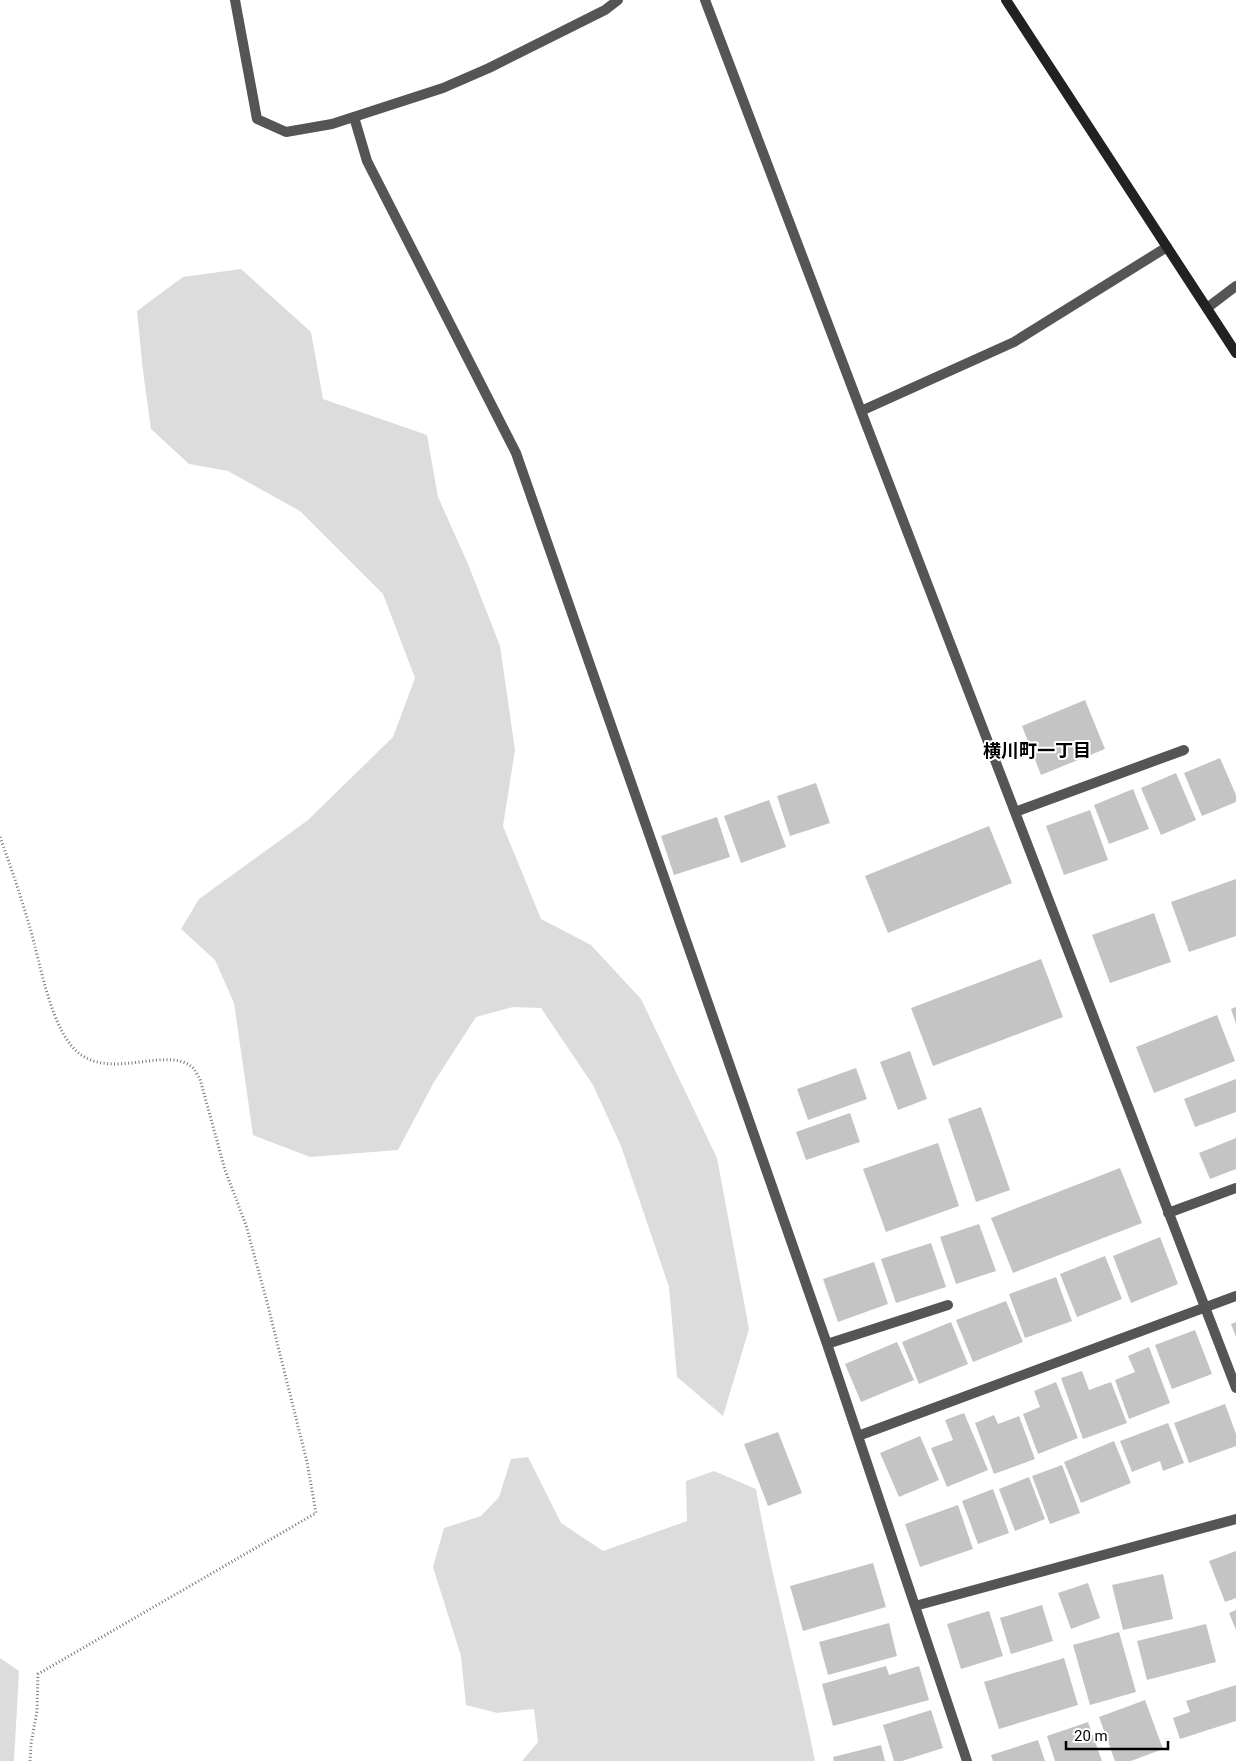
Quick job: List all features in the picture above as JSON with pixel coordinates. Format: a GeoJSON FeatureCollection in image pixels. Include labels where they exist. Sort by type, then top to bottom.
{"type":"FeatureCollection","features":[{"type":"Feature","properties":{"kind":"street"},"geometry":{"type":"LineString","coordinates":[[235,0],[257,119],[286,132],[332,124],[442,88],[489,68],[605,10],[618,0]]}},
{"type":"Feature","properties":{"kind":"street"},"geometry":{"type":"LineString","coordinates":[[705,0],[1236,1388]]}},
{"type":"Feature","properties":{"kind":"street"},"geometry":{"type":"LineString","coordinates":[[1006,0],[1236,354]]}},
{"type":"Feature","properties":{"kind":"street"},"geometry":{"type":"LineString","coordinates":[[354,117],[367,160],[516,453],[827,1344],[967,1761]]}},
{"type":"Feature","properties":{"kind":"street"},"geometry":{"type":"LineString","coordinates":[[861,411],[1014,342],[1167,247]]}},
{"type":"Feature","properties":{"kind":"street"},"geometry":{"type":"LineString","coordinates":[[1207,308],[1236,286]]}},
{"type":"Feature","properties":{"kind":"street"},"geometry":{"type":"LineString","coordinates":[[1015,812],[1184,750]]}},
{"type":"Feature","properties":{"kind":"street"},"geometry":{"type":"LineString","coordinates":[[1168,1213],[1236,1188]]}},
{"type":"Feature","properties":{"kind":"street"},"geometry":{"type":"LineString","coordinates":[[858,1436],[1236,1296]]}},
{"type":"Feature","properties":{"kind":"street"},"geometry":{"type":"LineString","coordinates":[[827,1344],[948,1305]]}},
{"type":"Feature","properties":{"kind":"street"},"geometry":{"type":"LineString","coordinates":[[915,1606],[1236,1519]]}},
{"type":"Feature","properties":{"kind":"path"},"geometry":{"type":"LineString","coordinates":[[0,837],[30,927],[50,1002],[61,1028],[71,1045],[80,1054],[106,1064],[136,1063],[158,1059],[184,1062],[194,1069],[200,1079],[225,1170],[246,1224],[268,1306],[308,1462],[316,1514],[38,1674],[37,1711],[30,1761]]}},
{"type":"Feature","properties":{"kind":"shaded area"},"geometry":{"type":"Polygon","coordinates":[[[241,269],[311,332],[323,399],[427,435],[438,497],[468,564],[500,646],[515,750],[503,826],[541,919],[591,945],[641,999],[717,1158],[749,1329],[723,1416],[677,1377],[669,1287],[621,1146],[593,1085],[541,1008],[513,1007],[476,1017],[434,1082],[398,1150],[310,1157],[253,1135],[234,1003],[215,960],[181,929],[199,899],[308,820],[393,737],[415,678],[383,594],[300,511],[228,471],[189,464],[151,429],[137,311],[183,277],[241,269]]]}},
{"type":"Feature","properties":{"kind":"shaded area"},"geometry":{"type":"Polygon","coordinates":[[[528,1457],[561,1523],[603,1551],[687,1521],[686,1481],[714,1471],[756,1489],[769,1557],[815,1761],[522,1761],[538,1742],[534,1709],[497,1713],[466,1705],[461,1656],[433,1567],[444,1528],[481,1516],[499,1497],[511,1459],[528,1457]]]}},
{"type":"Feature","properties":{"kind":"shaded area"},"geometry":{"type":"Polygon","coordinates":[[[0,1658],[19,1671],[14,1761],[0,1761],[0,1658]]]}},
{"type":"Feature","properties":{"kind":"building"},"geometry":{"type":"Polygon","coordinates":[[[1085,700],[1105,749],[1041,775],[1022,726],[1085,700]]]}},
{"type":"Feature","properties":{"kind":"building"},"geometry":{"type":"Polygon","coordinates":[[[1220,758],[1236,795],[1236,802],[1202,816],[1184,773],[1220,758]]]}},
{"type":"Feature","properties":{"kind":"building"},"geometry":{"type":"Polygon","coordinates":[[[1176,773],[1196,820],[1161,835],[1141,788],[1176,773]]]}},
{"type":"Feature","properties":{"kind":"building"},"geometry":{"type":"Polygon","coordinates":[[[816,783],[830,823],[790,836],[777,796],[816,783]]]}},
{"type":"Feature","properties":{"kind":"building"},"geometry":{"type":"Polygon","coordinates":[[[1133,789],[1149,829],[1109,844],[1094,805],[1133,789]]]}},
{"type":"Feature","properties":{"kind":"building"},"geometry":{"type":"Polygon","coordinates":[[[769,800],[786,847],[741,863],[724,816],[769,800]]]}},
{"type":"Feature","properties":{"kind":"building"},"geometry":{"type":"Polygon","coordinates":[[[1090,810],[1108,860],[1064,875],[1046,826],[1090,810]]]}},
{"type":"Feature","properties":{"kind":"building"},"geometry":{"type":"Polygon","coordinates":[[[717,817],[730,857],[674,875],[661,836],[717,817]]]}},
{"type":"Feature","properties":{"kind":"building"},"geometry":{"type":"Polygon","coordinates":[[[989,826],[1012,883],[888,933],[865,876],[989,826]]]}},
{"type":"Feature","properties":{"kind":"building"},"geometry":{"type":"Polygon","coordinates":[[[1236,879],[1236,936],[1189,952],[1171,902],[1236,879]]]}},
{"type":"Feature","properties":{"kind":"building"},"geometry":{"type":"Polygon","coordinates":[[[1154,913],[1171,962],[1110,983],[1092,935],[1154,913]]]}},
{"type":"Feature","properties":{"kind":"building"},"geometry":{"type":"Polygon","coordinates":[[[1041,959],[1063,1017],[933,1066],[911,1008],[1041,959]]]}},
{"type":"Feature","properties":{"kind":"building"},"geometry":{"type":"Polygon","coordinates":[[[1236,1007],[1236,1024],[1231,1009],[1236,1007]]]}},
{"type":"Feature","properties":{"kind":"building"},"geometry":{"type":"Polygon","coordinates":[[[1217,1015],[1235,1061],[1154,1093],[1136,1047],[1217,1015]]]}},
{"type":"Feature","properties":{"kind":"building"},"geometry":{"type":"Polygon","coordinates":[[[910,1051],[927,1099],[898,1110],[880,1062],[910,1051]]]}},
{"type":"Feature","properties":{"kind":"building"},"geometry":{"type":"Polygon","coordinates":[[[856,1068],[867,1099],[808,1120],[797,1089],[856,1068]]]}},
{"type":"Feature","properties":{"kind":"building"},"geometry":{"type":"Polygon","coordinates":[[[1236,1079],[1236,1112],[1195,1127],[1184,1099],[1236,1079]]]}},
{"type":"Feature","properties":{"kind":"building"},"geometry":{"type":"Polygon","coordinates":[[[981,1107],[1010,1190],[976,1202],[948,1119],[981,1107]]]}},
{"type":"Feature","properties":{"kind":"building"},"geometry":{"type":"Polygon","coordinates":[[[850,1113],[860,1142],[806,1160],[796,1132],[850,1113]]]}},
{"type":"Feature","properties":{"kind":"building"},"geometry":{"type":"Polygon","coordinates":[[[1236,1138],[1236,1169],[1210,1179],[1199,1153],[1236,1138]]]}},
{"type":"Feature","properties":{"kind":"building"},"geometry":{"type":"Polygon","coordinates":[[[938,1143],[959,1206],[886,1232],[863,1169],[938,1143]]]}},
{"type":"Feature","properties":{"kind":"building"},"geometry":{"type":"Polygon","coordinates":[[[1120,1168],[1142,1223],[1013,1273],[991,1218],[1120,1168]]]}},
{"type":"Feature","properties":{"kind":"building"},"geometry":{"type":"Polygon","coordinates":[[[979,1224],[996,1271],[956,1284],[940,1237],[979,1224]]]}},
{"type":"Feature","properties":{"kind":"building"},"geometry":{"type":"Polygon","coordinates":[[[1160,1237],[1178,1284],[1131,1303],[1113,1256],[1160,1237]]]}},
{"type":"Feature","properties":{"kind":"building"},"geometry":{"type":"Polygon","coordinates":[[[931,1243],[946,1287],[896,1303],[881,1259],[931,1243]]]}},
{"type":"Feature","properties":{"kind":"building"},"geometry":{"type":"Polygon","coordinates":[[[1105,1256],[1122,1299],[1077,1317],[1060,1274],[1105,1256]]]}},
{"type":"Feature","properties":{"kind":"building"},"geometry":{"type":"Polygon","coordinates":[[[874,1262],[888,1304],[838,1322],[823,1279],[874,1262]]]}},
{"type":"Feature","properties":{"kind":"building"},"geometry":{"type":"Polygon","coordinates":[[[1056,1277],[1072,1321],[1025,1338],[1009,1294],[1056,1277]]]}},
{"type":"Feature","properties":{"kind":"building"},"geometry":{"type":"Polygon","coordinates":[[[1006,1301],[1023,1342],[973,1362],[956,1320],[1006,1301]]]}},
{"type":"Feature","properties":{"kind":"building"},"geometry":{"type":"Polygon","coordinates":[[[951,1322],[968,1364],[919,1384],[902,1342],[951,1322]]]}},
{"type":"Feature","properties":{"kind":"building"},"geometry":{"type":"Polygon","coordinates":[[[1236,1322],[1236,1337],[1231,1324],[1236,1322]]]}},
{"type":"Feature","properties":{"kind":"building"},"geometry":{"type":"Polygon","coordinates":[[[1195,1330],[1212,1374],[1172,1389],[1155,1345],[1195,1330]]]}},
{"type":"Feature","properties":{"kind":"building"},"geometry":{"type":"Polygon","coordinates":[[[897,1342],[914,1380],[861,1402],[845,1364],[897,1342]]]}},
{"type":"Feature","properties":{"kind":"building"},"geometry":{"type":"Polygon","coordinates":[[[1149,1347],[1170,1403],[1129,1419],[1115,1380],[1135,1372],[1128,1356],[1149,1347]]]}},
{"type":"Feature","properties":{"kind":"building"},"geometry":{"type":"Polygon","coordinates":[[[1082,1371],[1089,1390],[1111,1382],[1127,1423],[1083,1439],[1061,1378],[1082,1371]]]}},
{"type":"Feature","properties":{"kind":"building"},"geometry":{"type":"Polygon","coordinates":[[[1056,1382],[1078,1438],[1038,1454],[1023,1414],[1040,1407],[1034,1391],[1056,1382]]]}},
{"type":"Feature","properties":{"kind":"building"},"geometry":{"type":"Polygon","coordinates":[[[1225,1404],[1236,1434],[1236,1446],[1189,1463],[1174,1423],[1225,1404]]]}},
{"type":"Feature","properties":{"kind":"building"},"geometry":{"type":"Polygon","coordinates":[[[964,1413],[988,1470],[947,1487],[931,1448],[953,1440],[945,1420],[964,1413]]]}},
{"type":"Feature","properties":{"kind":"building"},"geometry":{"type":"Polygon","coordinates":[[[994,1415],[998,1424],[1019,1416],[1035,1459],[994,1474],[975,1423],[994,1415]]]}},
{"type":"Feature","properties":{"kind":"building"},"geometry":{"type":"Polygon","coordinates":[[[1168,1423],[1184,1463],[1163,1471],[1160,1461],[1132,1472],[1120,1441],[1168,1423]]]}},
{"type":"Feature","properties":{"kind":"building"},"geometry":{"type":"Polygon","coordinates":[[[778,1432],[802,1493],[768,1506],[744,1444],[778,1432]]]}},
{"type":"Feature","properties":{"kind":"building"},"geometry":{"type":"Polygon","coordinates":[[[920,1436],[939,1480],[899,1497],[880,1453],[920,1436]]]}},
{"type":"Feature","properties":{"kind":"building"},"geometry":{"type":"Polygon","coordinates":[[[1114,1441],[1131,1483],[1081,1503],[1064,1462],[1114,1441]]]}},
{"type":"Feature","properties":{"kind":"building"},"geometry":{"type":"Polygon","coordinates":[[[1062,1465],[1080,1513],[1050,1524],[1032,1476],[1062,1465]]]}},
{"type":"Feature","properties":{"kind":"building"},"geometry":{"type":"Polygon","coordinates":[[[1029,1477],[1045,1519],[1015,1531],[999,1489],[1029,1477]]]}},
{"type":"Feature","properties":{"kind":"building"},"geometry":{"type":"Polygon","coordinates":[[[993,1489],[1009,1533],[978,1544],[962,1501],[993,1489]]]}},
{"type":"Feature","properties":{"kind":"building"},"geometry":{"type":"Polygon","coordinates":[[[958,1505],[973,1549],[920,1567],[905,1524],[958,1505]]]}},
{"type":"Feature","properties":{"kind":"building"},"geometry":{"type":"Polygon","coordinates":[[[1236,1551],[1236,1598],[1225,1602],[1209,1561],[1236,1551]]]}},
{"type":"Feature","properties":{"kind":"building"},"geometry":{"type":"Polygon","coordinates":[[[873,1563],[886,1607],[803,1631],[790,1586],[873,1563]]]}},
{"type":"Feature","properties":{"kind":"building"},"geometry":{"type":"Polygon","coordinates":[[[1163,1574],[1173,1619],[1123,1630],[1112,1585],[1163,1574]]]}},
{"type":"Feature","properties":{"kind":"building"},"geometry":{"type":"Polygon","coordinates":[[[1088,1583],[1100,1618],[1071,1629],[1058,1593],[1088,1583]]]}},
{"type":"Feature","properties":{"kind":"building"},"geometry":{"type":"Polygon","coordinates":[[[1042,1605],[1053,1641],[1011,1654],[1000,1618],[1042,1605]]]}},
{"type":"Feature","properties":{"kind":"building"},"geometry":{"type":"Polygon","coordinates":[[[1236,1610],[1236,1630],[1229,1613],[1236,1610]]]}},
{"type":"Feature","properties":{"kind":"building"},"geometry":{"type":"Polygon","coordinates":[[[989,1611],[1003,1656],[961,1669],[947,1624],[989,1611]]]}},
{"type":"Feature","properties":{"kind":"building"},"geometry":{"type":"Polygon","coordinates":[[[889,1623],[897,1656],[828,1675],[819,1642],[889,1623]]]}},
{"type":"Feature","properties":{"kind":"building"},"geometry":{"type":"Polygon","coordinates":[[[1206,1624],[1216,1662],[1147,1680],[1137,1641],[1206,1624]]]}},
{"type":"Feature","properties":{"kind":"building"},"geometry":{"type":"Polygon","coordinates":[[[1119,1632],[1136,1692],[1090,1705],[1073,1645],[1119,1632]]]}},
{"type":"Feature","properties":{"kind":"building"},"geometry":{"type":"Polygon","coordinates":[[[1064,1658],[1078,1705],[999,1729],[984,1682],[1064,1658]]]}},
{"type":"Feature","properties":{"kind":"building"},"geometry":{"type":"Polygon","coordinates":[[[886,1666],[889,1675],[919,1666],[929,1700],[833,1726],[822,1684],[886,1666]]]}},
{"type":"Feature","properties":{"kind":"building"},"geometry":{"type":"Polygon","coordinates":[[[1236,1685],[1236,1721],[1180,1739],[1173,1718],[1190,1712],[1186,1701],[1236,1685]]]}},
{"type":"Feature","properties":{"kind":"building"},"geometry":{"type":"Polygon","coordinates":[[[1145,1700],[1163,1749],[1131,1761],[1115,1761],[1099,1717],[1145,1700]]]}},
{"type":"Feature","properties":{"kind":"building"},"geometry":{"type":"Polygon","coordinates":[[[931,1710],[943,1748],[902,1761],[894,1761],[883,1725],[931,1710]]]}},
{"type":"Feature","properties":{"kind":"building"},"geometry":{"type":"Polygon","coordinates":[[[1088,1722],[1102,1761],[1055,1761],[1047,1736],[1088,1722]]]}},
{"type":"Feature","properties":{"kind":"building"},"geometry":{"type":"Polygon","coordinates":[[[1038,1740],[1045,1761],[993,1761],[991,1755],[1038,1740]]]}},
{"type":"Feature","properties":{"kind":"building"},"geometry":{"type":"Polygon","coordinates":[[[881,1745],[885,1761],[834,1761],[833,1757],[881,1745]]]}},
{"type":"Feature","properties":{"kind":"district","name":"横川町一丁目"},"geometry":{"type":"Point","coordinates":[1037,751]}}]}
